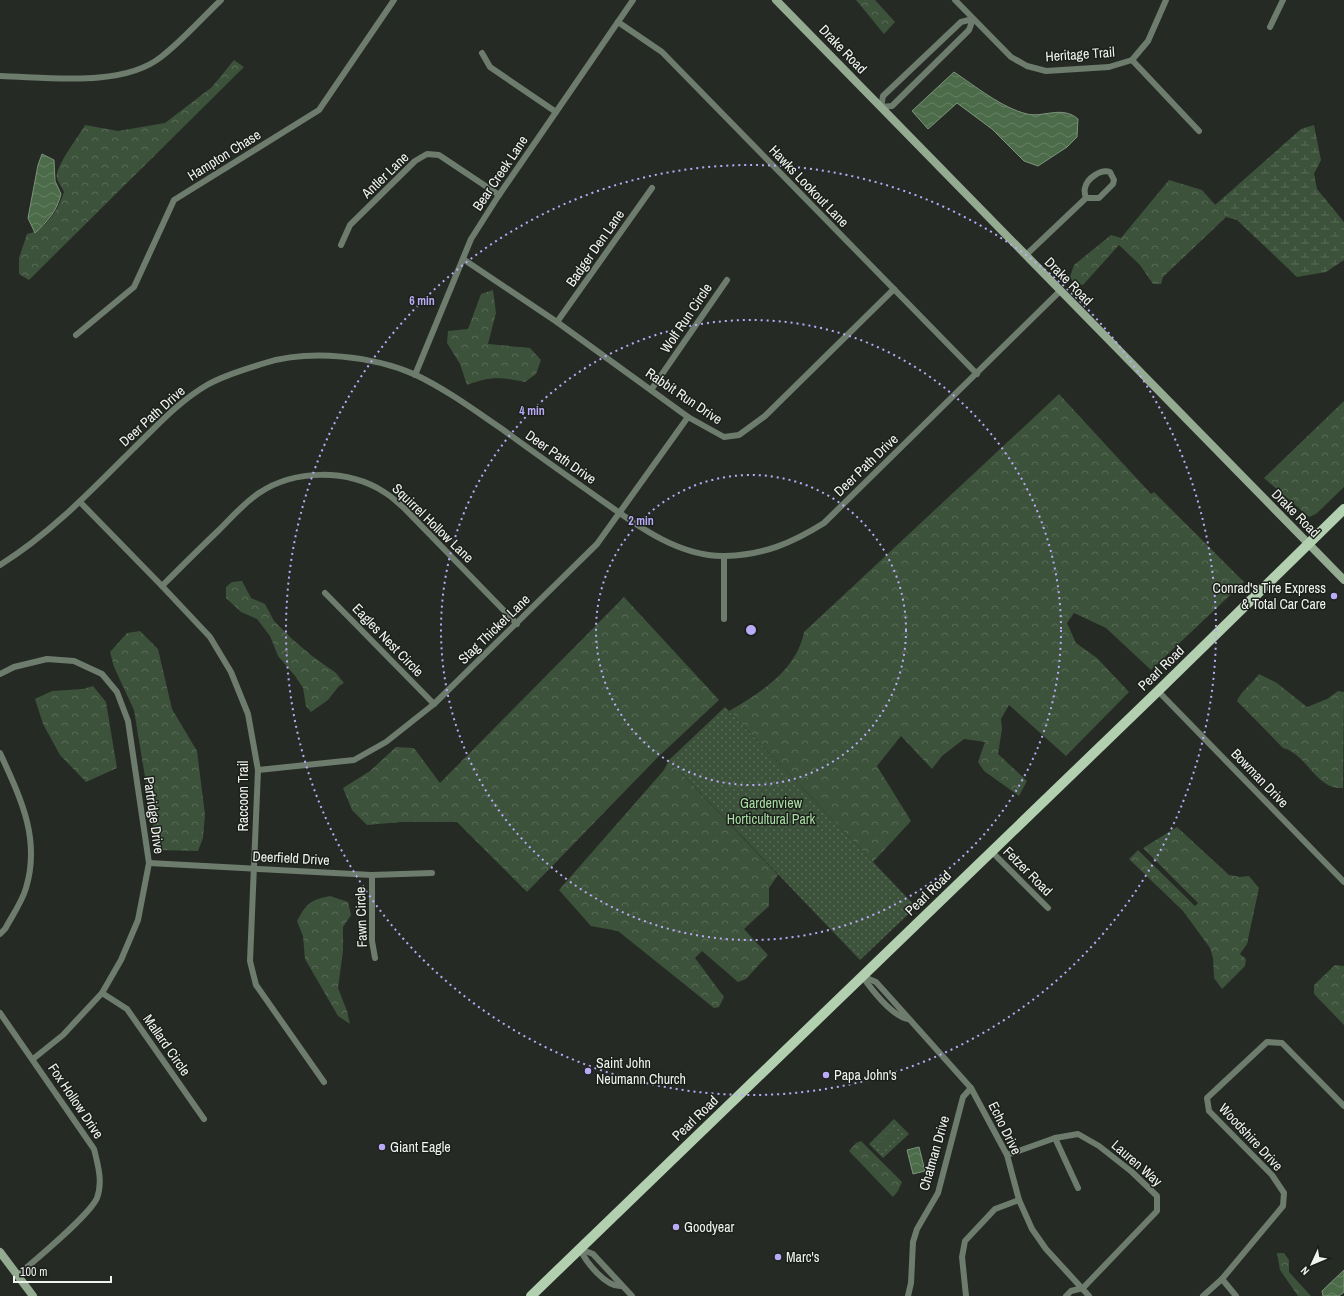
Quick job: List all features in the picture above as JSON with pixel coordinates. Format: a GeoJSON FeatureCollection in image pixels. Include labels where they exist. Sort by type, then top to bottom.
{"type":"FeatureCollection","features":[{"type":"Feature","properties":{"kind":"main road","name":"Pearl Road"},"geometry":{"type":"LineString","coordinates":[[531,1296],[1158,691],[1344,509]]}},
{"type":"Feature","properties":{"kind":"street"},"geometry":{"type":"LineString","coordinates":[[0,76],[87,78],[116,75],[139,70],[161,58],[221,0]]}},
{"type":"Feature","properties":{"kind":"street","name":"Hampton Chase"},"geometry":{"type":"LineString","coordinates":[[76,334],[134,287],[174,200],[319,110],[394,0]]}},
{"type":"Feature","properties":{"kind":"street","name":"Bear Creek Lane"},"geometry":{"type":"LineString","coordinates":[[415,375],[472,239],[499,195],[633,0]]}},
{"type":"Feature","properties":{"kind":"street","name":"Drake Road"},"geometry":{"type":"LineString","coordinates":[[776,0],[1344,580]]}},
{"type":"Feature","properties":{"kind":"street","name":"Heritage Trail"},"geometry":{"type":"LineString","coordinates":[[955,0],[1011,57],[1027,66],[1046,71],[1109,67],[1132,60],[1148,41],[1166,0]]}},
{"type":"Feature","properties":{"kind":"street"},"geometry":{"type":"LineString","coordinates":[[1270,27],[1282,0]]}},
{"type":"Feature","properties":{"kind":"street"},"geometry":{"type":"LineString","coordinates":[[973,19],[969,30],[892,106],[881,107],[882,96],[960,22],[973,19]]}},
{"type":"Feature","properties":{"kind":"street","name":"Hawks Lookout Lane"},"geometry":{"type":"LineString","coordinates":[[618,22],[662,52],[977,374]]}},
{"type":"Feature","properties":{"kind":"street"},"geometry":{"type":"LineString","coordinates":[[482,54],[490,67],[556,112]]}},
{"type":"Feature","properties":{"kind":"street"},"geometry":{"type":"LineString","coordinates":[[1132,60],[1200,131]]}},
{"type":"Feature","properties":{"kind":"street","name":"Antler Lane"},"geometry":{"type":"LineString","coordinates":[[341,245],[350,226],[415,161],[427,154],[439,155],[499,195]]}},
{"type":"Feature","properties":{"kind":"street"},"geometry":{"type":"LineString","coordinates":[[1026,255],[1086,198],[1099,198],[1113,184],[1114,180],[1110,172],[1105,170],[1099,172],[1086,184],[1084,190],[1086,198]]}},
{"type":"Feature","properties":{"kind":"street","name":"Badger Den Lane"},"geometry":{"type":"LineString","coordinates":[[557,322],[652,188]]}},
{"type":"Feature","properties":{"kind":"street","name":"Rabbit Run Drive"},"geometry":{"type":"LineString","coordinates":[[463,258],[557,322],[688,417],[724,437],[739,435],[765,416],[894,290]]}},
{"type":"Feature","properties":{"kind":"street","name":"Wolf Run Circle"},"geometry":{"type":"LineString","coordinates":[[651,390],[727,280]]}},
{"type":"Feature","properties":{"kind":"street","name":"Deer Path Drive"},"geometry":{"type":"LineString","coordinates":[[0,565],[22,552],[80,502],[178,405],[208,385],[235,373],[268,362],[303,356],[336,357],[371,361],[415,375],[459,399],[650,534],[690,551],[724,556],[761,552],[795,541],[824,523],[1060,291]]}},
{"type":"Feature","properties":{"kind":"street","name":"Stag Thicket Lane"},"geometry":{"type":"LineString","coordinates":[[258,770],[330,764],[354,760],[386,742],[434,704],[597,544],[620,514],[688,417]]}},
{"type":"Feature","properties":{"kind":"street","name":"Squirrel Hollow Lane"},"geometry":{"type":"LineString","coordinates":[[162,586],[243,506],[260,493],[274,485],[292,479],[315,475],[335,476],[352,478],[384,492],[403,507],[517,624]]}},
{"type":"Feature","properties":{"kind":"street","name":"Raccoon Trail"},"geometry":{"type":"LineString","coordinates":[[80,502],[210,637],[231,672],[248,714],[258,770],[250,961],[256,985],[324,1082]]}},
{"type":"Feature","properties":{"kind":"street"},"geometry":{"type":"LineString","coordinates":[[724,556],[724,619]]}},
{"type":"Feature","properties":{"kind":"street","name":"Eagles Nest Circle"},"geometry":{"type":"LineString","coordinates":[[325,593],[434,704]]}},
{"type":"Feature","properties":{"kind":"street","name":"Partridge Drive"},"geometry":{"type":"LineString","coordinates":[[0,674],[14,667],[47,659],[74,661],[102,674],[117,692],[128,721],[148,863],[138,920],[121,960],[102,993],[63,1035],[33,1059]]}},
{"type":"Feature","properties":{"kind":"street","name":"Bowman Drive"},"geometry":{"type":"LineString","coordinates":[[1158,691],[1344,882]]}},
{"type":"Feature","properties":{"kind":"street"},"geometry":{"type":"LineString","coordinates":[[0,752],[19,794],[30,830],[32,863],[26,890],[5,929],[0,934]]}},
{"type":"Feature","properties":{"kind":"street","name":"Fetzer Road"},"geometry":{"type":"LineString","coordinates":[[991,851],[1048,908]]}},
{"type":"Feature","properties":{"kind":"street","name":"Deerfield Drive"},"geometry":{"type":"LineString","coordinates":[[148,863],[372,875],[432,874]]}},
{"type":"Feature","properties":{"kind":"street","name":"Fawn Circle"},"geometry":{"type":"LineString","coordinates":[[372,875],[372,941],[375,958]]}},
{"type":"Feature","properties":{"kind":"street","name":"Echo Drive"},"geometry":{"type":"LineString","coordinates":[[862,976],[880,998],[900,1018],[908,1019],[971,1088],[1007,1155],[1019,1200],[1032,1228],[1046,1249],[1089,1296]]}},
{"type":"Feature","properties":{"kind":"street","name":"Mallard Circle"},"geometry":{"type":"LineString","coordinates":[[102,993],[127,1009],[204,1119]]}},
{"type":"Feature","properties":{"kind":"street","name":"Fox Hollow Drive"},"geometry":{"type":"LineString","coordinates":[[0,1013],[94,1149],[100,1175],[97,1198],[84,1215],[18,1275]]}},
{"type":"Feature","properties":{"kind":"street","name":"Woodshire Drive"},"geometry":{"type":"LineString","coordinates":[[1203,1296],[1222,1279],[1283,1206],[1284,1193],[1272,1175],[1209,1111],[1208,1098],[1267,1042],[1282,1043],[1344,1106]]}},
{"type":"Feature","properties":{"kind":"street","name":"Chatman Drive"},"geometry":{"type":"LineString","coordinates":[[908,1296],[911,1283],[913,1242],[917,1229],[938,1193],[963,1096],[971,1088]]}},
{"type":"Feature","properties":{"kind":"street","name":"Lauren Way"},"geometry":{"type":"LineString","coordinates":[[1007,1155],[1055,1138],[1078,1134],[1099,1146],[1132,1172],[1157,1196],[1158,1211],[1083,1288]]}},
{"type":"Feature","properties":{"kind":"street"},"geometry":{"type":"LineString","coordinates":[[1055,1138],[1078,1188]]}},
{"type":"Feature","properties":{"kind":"street"},"geometry":{"type":"LineString","coordinates":[[966,1296],[962,1256],[965,1241],[995,1209],[1019,1200]]}},
{"type":"Feature","properties":{"kind":"street"},"geometry":{"type":"LineString","coordinates":[[580,1249],[586,1261],[606,1280],[617,1287],[622,1286]]}},
{"type":"Feature","properties":{"kind":"street"},"geometry":{"type":"LineString","coordinates":[[580,1249],[593,1254],[632,1296]]}},
{"type":"Feature","properties":{"kind":"street"},"geometry":{"type":"LineString","coordinates":[[0,1252],[33,1296]]}},
{"type":"Feature","properties":{"kind":"street"},"geometry":{"type":"LineString","coordinates":[[1222,1279],[1236,1296]]}},
{"type":"Feature","properties":{"kind":"street"},"geometry":{"type":"LineString","coordinates":[[1066,1296],[1071,1291],[1083,1288]]}},
{"type":"Feature","properties":{"kind":"green space"},"geometry":{"type":"Polygon","coordinates":[[[856,0],[875,0],[895,22],[884,34],[856,0]]]}},
{"type":"Feature","properties":{"kind":"green space"},"geometry":{"type":"Polygon","coordinates":[[[234,60],[244,67],[29,280],[19,274],[19,258],[27,234],[40,229],[55,212],[59,205],[64,192],[57,178],[57,173],[63,160],[85,125],[118,131],[165,123],[212,87],[234,60]]]}},
{"type":"Feature","properties":{"kind":"green space"},"geometry":{"type":"Polygon","coordinates":[[[1314,125],[1321,160],[1314,174],[1317,189],[1344,222],[1344,260],[1326,272],[1297,277],[1237,220],[1226,217],[1215,205],[1301,129],[1314,125]]]}},
{"type":"Feature","properties":{"kind":"green space"},"geometry":{"type":"Polygon","coordinates":[[[1169,180],[1202,190],[1226,217],[1163,277],[1161,284],[1153,284],[1140,265],[1119,245],[1083,285],[1074,283],[1070,277],[1074,265],[1111,235],[1121,238],[1169,180]]]}},
{"type":"Feature","properties":{"kind":"green space"},"geometry":{"type":"Polygon","coordinates":[[[493,290],[496,313],[488,344],[530,348],[541,360],[536,374],[525,382],[496,378],[467,385],[460,364],[447,343],[448,331],[468,329],[481,294],[493,290]]]}},
{"type":"Feature","properties":{"kind":"green space"},"geometry":{"type":"Polygon","coordinates":[[[1059,394],[1151,494],[1154,492],[1244,582],[1151,670],[1106,628],[1074,613],[1067,623],[1076,643],[1097,658],[1129,692],[1066,756],[1009,705],[1001,719],[1002,729],[998,754],[1027,781],[1019,796],[984,771],[978,762],[985,742],[964,739],[942,756],[932,769],[901,736],[877,766],[911,821],[873,862],[729,711],[765,688],[776,679],[794,658],[800,646],[804,632],[1059,394]]]}},
{"type":"Feature","properties":{"kind":"green space"},"geometry":{"type":"Polygon","coordinates":[[[1344,401],[1344,487],[1316,514],[1309,517],[1264,478],[1344,401]]]}},
{"type":"Feature","properties":{"kind":"green space"},"geometry":{"type":"Polygon","coordinates":[[[242,581],[251,598],[265,604],[274,621],[291,638],[312,656],[336,673],[344,683],[339,686],[328,700],[311,712],[306,706],[303,688],[296,677],[278,656],[270,636],[257,619],[241,612],[226,598],[226,587],[232,582],[242,581]]]}},
{"type":"Feature","properties":{"kind":"green space"},"geometry":{"type":"Polygon","coordinates":[[[624,597],[719,700],[657,758],[527,892],[457,822],[401,822],[367,825],[352,810],[343,788],[370,771],[396,747],[414,748],[440,783],[624,597]]]}},
{"type":"Feature","properties":{"kind":"green space"},"geometry":{"type":"Polygon","coordinates":[[[140,631],[158,649],[172,709],[197,751],[205,815],[203,838],[198,851],[157,850],[134,710],[114,667],[110,652],[127,633],[140,631]]]}},
{"type":"Feature","properties":{"kind":"green space"},"geometry":{"type":"Polygon","coordinates":[[[1259,674],[1277,683],[1307,707],[1327,699],[1338,691],[1344,692],[1343,788],[1334,787],[1318,778],[1299,757],[1283,748],[1237,701],[1241,694],[1259,674]]]}},
{"type":"Feature","properties":{"kind":"green space"},"geometry":{"type":"Polygon","coordinates":[[[93,686],[106,702],[117,768],[86,782],[60,755],[43,724],[35,699],[52,691],[83,689],[93,686]]]}},
{"type":"Feature","properties":{"kind":"green space","name":"Gardenview Horticultural Park"},"geometry":{"type":"Polygon","coordinates":[[[725,707],[916,907],[860,960],[669,760],[725,707]]]}},
{"type":"Feature","properties":{"kind":"green space"},"geometry":{"type":"Polygon","coordinates":[[[669,760],[778,875],[769,888],[769,906],[744,929],[768,955],[746,979],[738,982],[702,951],[695,958],[724,997],[719,1007],[714,1008],[618,931],[591,926],[559,890],[664,770],[669,760]]]}},
{"type":"Feature","properties":{"kind":"green space"},"geometry":{"type":"Polygon","coordinates":[[[1177,827],[1229,875],[1240,877],[1249,876],[1259,888],[1247,944],[1240,954],[1246,959],[1245,966],[1222,989],[1214,978],[1213,958],[1210,948],[1183,911],[1129,859],[1138,850],[1195,906],[1198,903],[1143,848],[1177,827]]]}},
{"type":"Feature","properties":{"kind":"green space"},"geometry":{"type":"Polygon","coordinates":[[[330,896],[348,902],[351,915],[343,927],[343,951],[338,988],[347,1011],[350,1024],[338,1016],[305,959],[303,936],[297,921],[310,903],[330,896]]]}},
{"type":"Feature","properties":{"kind":"green space"},"geometry":{"type":"Polygon","coordinates":[[[1335,965],[1344,966],[1344,1025],[1314,994],[1314,985],[1335,965]]]}},
{"type":"Feature","properties":{"kind":"green space"},"geometry":{"type":"Polygon","coordinates":[[[894,1119],[909,1134],[883,1158],[869,1144],[894,1119]]]}},
{"type":"Feature","properties":{"kind":"green space"},"geometry":{"type":"Polygon","coordinates":[[[893,1127],[901,1134],[884,1150],[877,1143],[893,1127]]]}},
{"type":"Feature","properties":{"kind":"green space"},"geometry":{"type":"Polygon","coordinates":[[[861,1141],[902,1182],[898,1191],[893,1197],[849,1151],[856,1143],[861,1141]]]}},
{"type":"Feature","properties":{"kind":"green space"},"geometry":{"type":"Polygon","coordinates":[[[1277,1253],[1284,1253],[1289,1260],[1289,1272],[1311,1296],[1298,1296],[1280,1270],[1277,1253]]]}},
{"type":"Feature","properties":{"kind":"water"},"geometry":{"type":"Polygon","coordinates":[[[954,72],[998,102],[1018,111],[1033,115],[1059,112],[1072,115],[1078,119],[1077,137],[1067,147],[1038,166],[1024,161],[992,129],[957,103],[928,129],[912,111],[954,72]]]}},
{"type":"Feature","properties":{"kind":"water"},"geometry":{"type":"Polygon","coordinates":[[[42,154],[54,160],[55,181],[61,194],[57,206],[51,216],[35,233],[28,218],[38,165],[42,154]]]}},
{"type":"Feature","properties":{"kind":"water"},"geometry":{"type":"Polygon","coordinates":[[[919,1147],[925,1171],[913,1174],[907,1150],[919,1147]]]}},
{"type":"Feature","properties":{"kind":"water"},"geometry":{"type":"Polygon","coordinates":[[[1344,1270],[1344,1292],[1339,1296],[1323,1296],[1322,1291],[1344,1270]]]}},
{"type":"Feature","properties":{"kind":"place","name":"Conrad's Tire Express & Total Car Care"},"geometry":{"type":"Point","coordinates":[1334,596]}},
{"type":"Feature","properties":{"kind":"place","name":"Saint John Neumann Church"},"geometry":{"type":"Point","coordinates":[588,1071]}},
{"type":"Feature","properties":{"kind":"place","name":"Papa John's"},"geometry":{"type":"Point","coordinates":[826,1075]}},
{"type":"Feature","properties":{"kind":"place","name":"Giant Eagle"},"geometry":{"type":"Point","coordinates":[382,1147]}},
{"type":"Feature","properties":{"kind":"place","name":"Goodyear"},"geometry":{"type":"Point","coordinates":[676,1227]}},
{"type":"Feature","properties":{"kind":"place","name":"Marc's"},"geometry":{"type":"Point","coordinates":[778,1257]}}]}
